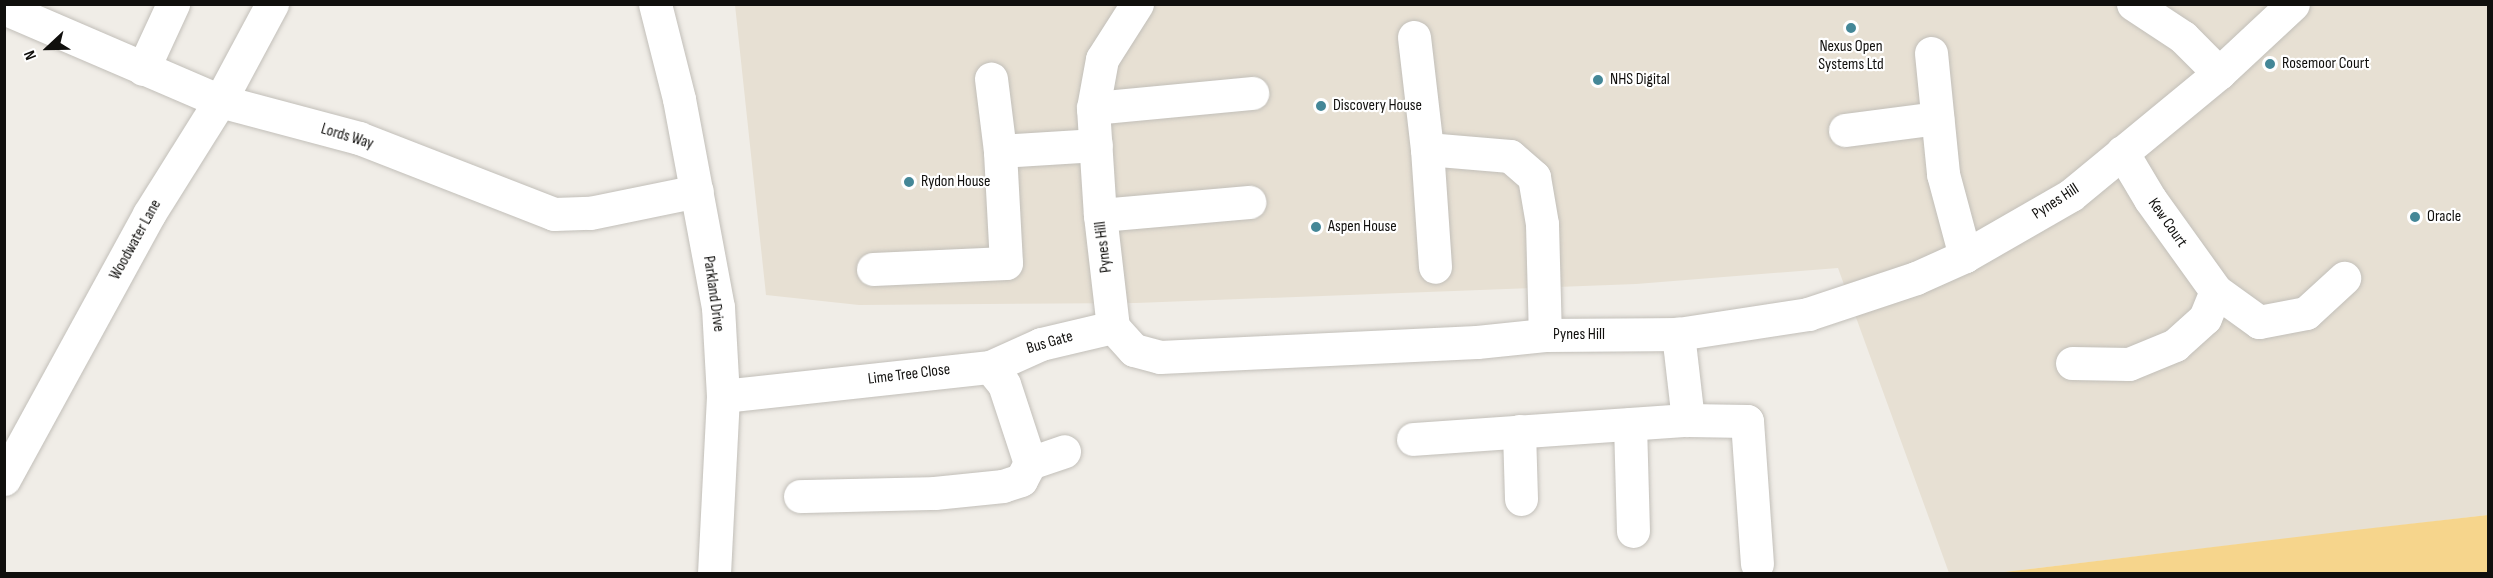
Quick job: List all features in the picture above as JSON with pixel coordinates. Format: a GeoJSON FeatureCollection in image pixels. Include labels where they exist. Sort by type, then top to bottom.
{"type":"FeatureCollection","features":[{"type":"Feature","properties":{"kind":"street"},"geometry":{"type":"LineString","coordinates":[[143,69],[173,4]]}},
{"type":"Feature","properties":{"kind":"street","name":"Woodwater Lane"},"geometry":{"type":"LineString","coordinates":[[4,479],[149,214],[220,101],[272,4]]}},
{"type":"Feature","properties":{"kind":"street"},"geometry":{"type":"LineString","coordinates":[[2133,4],[2183,37],[2219,73]]}},
{"type":"Feature","properties":{"kind":"street","name":"Pynes Hill"},"geometry":{"type":"LineString","coordinates":[[1131,6],[1102,59],[1093,108],[1100,215],[1113,327],[1134,350],[1160,357],[1477,342],[1545,335],[1678,334],[1808,314],[1916,278],[1965,256],[2071,195],[2219,73],[2293,4]]}},
{"type":"Feature","properties":{"kind":"street","name":"Lords Way"},"geometry":{"type":"LineString","coordinates":[[4,8],[220,101],[359,138],[554,214],[590,213],[698,191]]}},
{"type":"Feature","properties":{"kind":"street","name":"Parkland Drive"},"geometry":{"type":"LineString","coordinates":[[658,10],[698,191],[717,307],[723,396],[714,573]]}},
{"type":"Feature","properties":{"kind":"street"},"geometry":{"type":"LineString","coordinates":[[1414,37],[1427,149],[1435,267]]}},
{"type":"Feature","properties":{"kind":"street"},"geometry":{"type":"LineString","coordinates":[[1931,53],[1943,174],[1965,256]]}},
{"type":"Feature","properties":{"kind":"street"},"geometry":{"type":"LineString","coordinates":[[873,269],[1006,263],[1000,151],[991,79]]}},
{"type":"Feature","properties":{"kind":"street"},"geometry":{"type":"LineString","coordinates":[[1093,108],[1252,93]]}},
{"type":"Feature","properties":{"kind":"street"},"geometry":{"type":"LineString","coordinates":[[1845,130],[1937,118]]}},
{"type":"Feature","properties":{"kind":"street"},"geometry":{"type":"LineString","coordinates":[[1000,151],[1096,145]]}},
{"type":"Feature","properties":{"kind":"street"},"geometry":{"type":"LineString","coordinates":[[1427,149],[1510,156],[1534,177],[1542,224],[1545,335]]}},
{"type":"Feature","properties":{"kind":"street","name":"Kew Court"},"geometry":{"type":"LineString","coordinates":[[2122,152],[2150,199],[2216,291],[2259,322],[2306,313],[2344,278]]}},
{"type":"Feature","properties":{"kind":"street"},"geometry":{"type":"LineString","coordinates":[[1100,215],[1250,202]]}},
{"type":"Feature","properties":{"kind":"street"},"geometry":{"type":"LineString","coordinates":[[2072,363],[2129,364],[2175,345],[2205,318],[2216,291]]}},
{"type":"Feature","properties":{"kind":"street","name":"Bus Gate"},"geometry":{"type":"LineString","coordinates":[[990,368],[1041,344],[1113,327]]}},
{"type":"Feature","properties":{"kind":"street"},"geometry":{"type":"LineString","coordinates":[[1678,334],[1688,420]]}},
{"type":"Feature","properties":{"kind":"street"},"geometry":{"type":"LineString","coordinates":[[990,368],[1004,384],[1030,463]]}},
{"type":"Feature","properties":{"kind":"street","name":"Lime Tree Close"},"geometry":{"type":"LineString","coordinates":[[723,396],[990,368]]}},
{"type":"Feature","properties":{"kind":"street"},"geometry":{"type":"LineString","coordinates":[[1413,439],[1688,420],[1747,421],[1757,564]]}},
{"type":"Feature","properties":{"kind":"street"},"geometry":{"type":"LineString","coordinates":[[1630,424],[1633,531]]}},
{"type":"Feature","properties":{"kind":"street"},"geometry":{"type":"LineString","coordinates":[[1519,431],[1521,499]]}},
{"type":"Feature","properties":{"kind":"street"},"geometry":{"type":"LineString","coordinates":[[800,496],[934,493],[1003,486],[1021,480],[1030,463],[1064,452]]}},
{"type":"Feature","properties":{"kind":"shaded area"},"geometry":{"type":"Polygon","coordinates":[[[735,5],[2488,5],[2488,515],[1996,573],[1949,573],[1838,268],[1636,284],[1136,303],[859,305],[766,295],[735,5]]]}},
{"type":"Feature","properties":{"kind":"shaded area"},"geometry":{"type":"Polygon","coordinates":[[[2488,515],[2488,573],[1996,573],[2355,530],[2488,515]]]}},
{"type":"Feature","properties":{"kind":"place","name":"Nexus Open Systems Ltd"},"geometry":{"type":"Point","coordinates":[1851,28]}},
{"type":"Feature","properties":{"kind":"place","name":"Rosemoor Court"},"geometry":{"type":"Point","coordinates":[2270,64]}},
{"type":"Feature","properties":{"kind":"place","name":"NHS Digital"},"geometry":{"type":"Point","coordinates":[1598,80]}},
{"type":"Feature","properties":{"kind":"place","name":"Discovery House"},"geometry":{"type":"Point","coordinates":[1321,106]}},
{"type":"Feature","properties":{"kind":"place","name":"Rydon House"},"geometry":{"type":"Point","coordinates":[909,182]}},
{"type":"Feature","properties":{"kind":"place","name":"Oracle"},"geometry":{"type":"Point","coordinates":[2415,217]}},
{"type":"Feature","properties":{"kind":"place","name":"Aspen House"},"geometry":{"type":"Point","coordinates":[1316,227]}}]}
